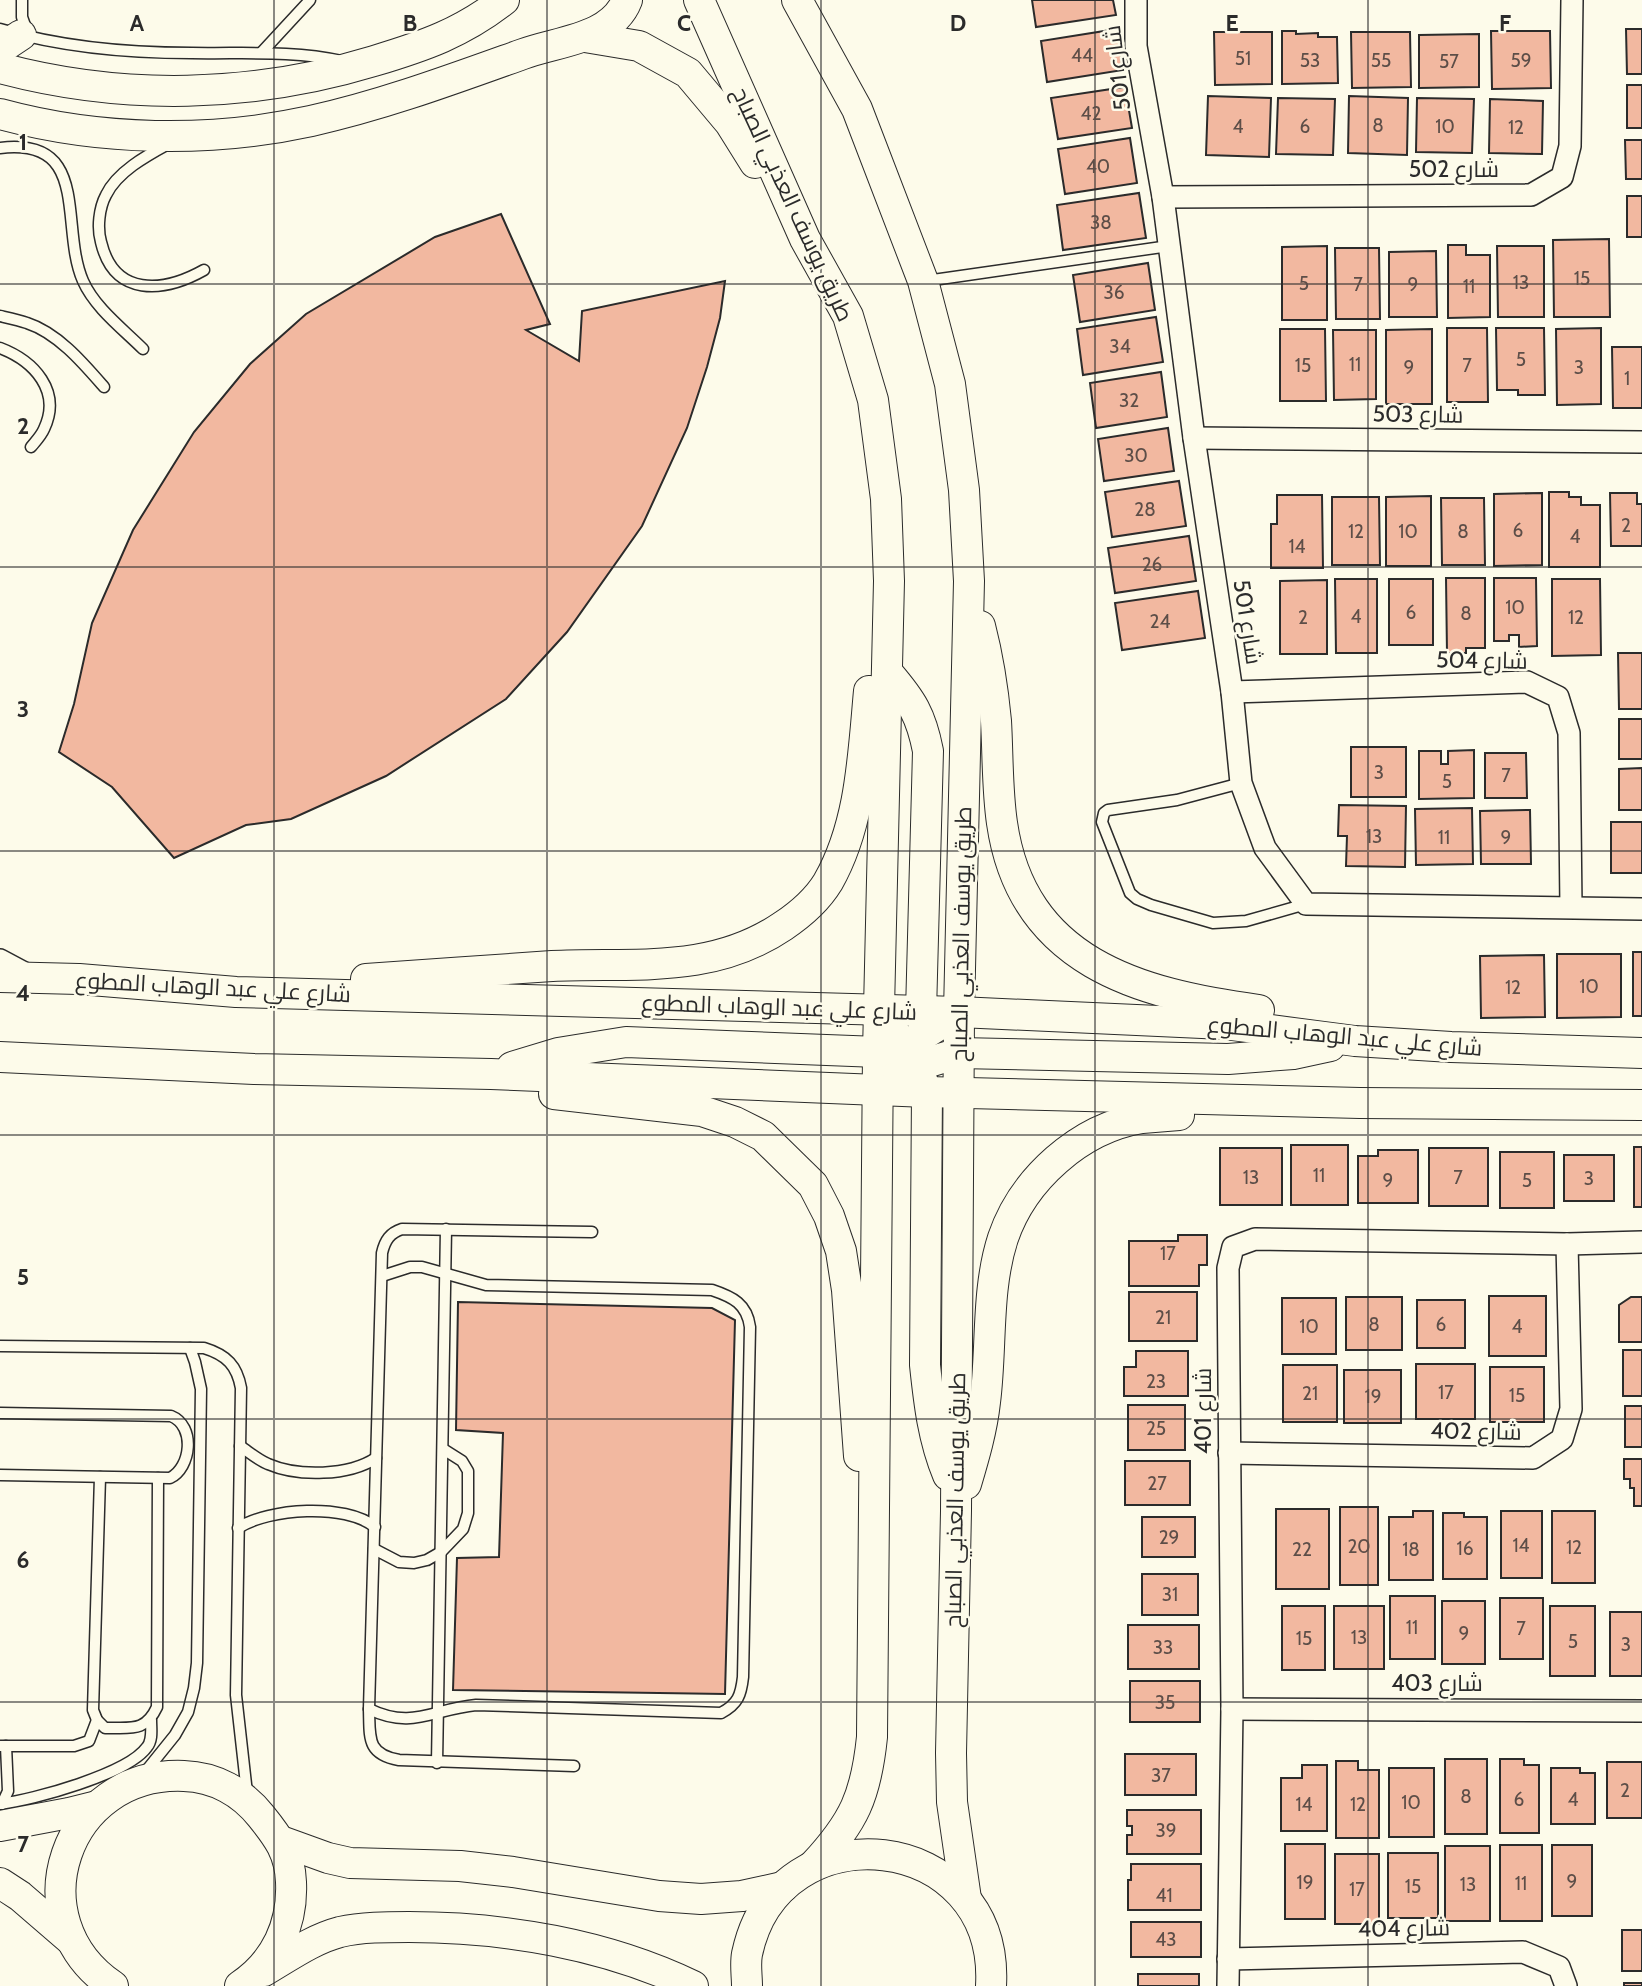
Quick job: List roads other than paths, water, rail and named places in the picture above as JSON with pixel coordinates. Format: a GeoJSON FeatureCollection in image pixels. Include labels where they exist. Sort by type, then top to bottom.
{"type":"FeatureCollection","features":[{"type":"Feature","properties":{"kind":"street"},"geometry":{"type":"LineString","coordinates":[[0,68],[41,79],[98,88],[175,92],[270,85],[307,79],[424,46],[478,20],[504,0]]}},
{"type":"Feature","properties":{"kind":"street"},"geometry":{"type":"LineString","coordinates":[[6,121],[96,131],[181,136],[241,132],[308,122],[365,108],[535,50],[585,37],[617,18],[627,0]]}},
{"type":"Feature","properties":{"kind":"street","name":"طريق يوسف العذبي الصباح"},"geometry":{"type":"LineString","coordinates":[[699,0],[805,239],[848,316],[873,400],[886,499],[889,581],[880,1010],[921,1052]]}},
{"type":"Feature","properties":{"kind":"street","name":"طريق يوسف العذبي الصباح"},"geometry":{"type":"LineString","coordinates":[[797,0],[857,109],[923,281],[950,384],[964,490],[969,581],[959,1012],[921,1052],[879,1089],[872,1737],[869,1773],[858,1807],[839,1838],[814,1865]]}},
{"type":"Feature","properties":{"kind":"street"},"geometry":{"type":"LineString","coordinates":[[814,0],[817,15],[857,109]]}},
{"type":"Feature","properties":{"kind":"street","name":"شارع 501"},"geometry":{"type":"LineString","coordinates":[[1136,0],[1136,46],[1163,197],[1194,438],[1233,692],[1241,783],[1265,848],[1306,904]]}},
{"type":"Feature","properties":{"kind":"street","name":"شارع 502"},"geometry":{"type":"LineString","coordinates":[[1163,197],[1531,195],[1562,177],[1570,146],[1572,0]]}},
{"type":"Feature","properties":{"kind":"street"},"geometry":{"type":"LineString","coordinates":[[585,37],[639,46],[688,73],[730,123],[805,239]]}},
{"type":"Feature","properties":{"kind":"street","name":"شارع 503"},"geometry":{"type":"LineString","coordinates":[[1194,438],[1642,442]]}},
{"type":"Feature","properties":{"kind":"street"},"geometry":{"type":"LineString","coordinates":[[236,992],[286,984],[552,967],[648,965],[704,959],[737,951],[771,934],[802,913],[826,884],[844,849],[856,807],[863,766],[871,662],[889,581]]}},
{"type":"Feature","properties":{"kind":"street"},"geometry":{"type":"LineString","coordinates":[[969,581],[986,650],[996,718],[1002,822],[1011,864],[1028,899],[1054,934],[1093,965],[1139,985],[1201,1000],[1347,1021],[1451,1047]]}},
{"type":"Feature","properties":{"kind":"street"},"geometry":{"type":"LineString","coordinates":[[888,673],[908,695],[922,722],[929,751],[921,1052],[925,1365],[937,1450],[956,1501]]}},
{"type":"Feature","properties":{"kind":"street","name":"شارع 504"},"geometry":{"type":"LineString","coordinates":[[1233,692],[1527,682],[1558,697],[1569,733],[1571,907]]}},
{"type":"Feature","properties":{"kind":"street"},"geometry":{"type":"LineString","coordinates":[[1306,904],[1642,909]]}},
{"type":"Feature","properties":{"kind":"street"},"geometry":{"type":"LineString","coordinates":[[0,960],[32,977]]}},
{"type":"Feature","properties":{"kind":"street","name":"شارع علي عبد الوهاب المطوع"},"geometry":{"type":"LineString","coordinates":[[0,977],[79,979],[236,992],[880,1010],[958,1092],[1360,1103],[1642,1105]]}},
{"type":"Feature","properties":{"kind":"street","name":"شارع علي عبد الوهاب المطوع"},"geometry":{"type":"LineString","coordinates":[[0,1058],[879,1089],[921,1052],[959,1012],[1224,1024],[1354,1041],[1451,1047],[1642,1053]]}},
{"type":"Feature","properties":{"kind":"street"},"geometry":{"type":"LineString","coordinates":[[491,1074],[558,1053],[626,1042],[1228,1059],[1293,1054],[1354,1041]]}},
{"type":"Feature","properties":{"kind":"street"},"geometry":{"type":"LineString","coordinates":[[254,1069],[429,1081],[702,1111],[735,1122],[763,1136],[813,1185],[829,1216],[841,1251],[847,1290],[854,1412],[873,1609]]}},
{"type":"Feature","properties":{"kind":"street","name":"طريق يوسف العذبي الصباح"},"geometry":{"type":"LineString","coordinates":[[958,1092],[956,1501],[951,1753],[955,1826],[966,1899]]}},
{"type":"Feature","properties":{"kind":"street"},"geometry":{"type":"LineString","coordinates":[[956,1501],[971,1466],[981,1430],[996,1275],[1003,1238],[1019,1203],[1042,1173],[1070,1148],[1104,1130],[1140,1119],[1360,1103]]}},
{"type":"Feature","properties":{"kind":"street","name":"شارع 401"},"geometry":{"type":"LineString","coordinates":[[1228,1986],[1233,1709],[1228,1268],[1233,1247],[1255,1239],[1567,1244],[1642,1242]]}},
{"type":"Feature","properties":{"kind":"street","name":"شارع 402"},"geometry":{"type":"LineString","coordinates":[[1229,1453],[1533,1458],[1562,1439],[1571,1409],[1567,1244]]}},
{"type":"Feature","properties":{"kind":"street","name":"شارع 403"},"geometry":{"type":"LineString","coordinates":[[1233,1709],[1642,1711]]}},
{"type":"Feature","properties":{"kind":"street"},"geometry":{"type":"LineString","coordinates":[[104,1982],[82,1959],[71,1940],[62,1912],[60,1883],[65,1854],[78,1828],[97,1805],[116,1791],[137,1781],[166,1775],[195,1776],[223,1784],[248,1800],[281,1841],[291,1870],[292,1900],[286,1929],[272,1956],[246,1982]]}},
{"type":"Feature","properties":{"kind":"street"},"geometry":{"type":"LineString","coordinates":[[1,1811],[69,1814],[97,1805]]}},
{"type":"Feature","properties":{"kind":"street"},"geometry":{"type":"LineString","coordinates":[[281,1841],[350,1863],[486,1869],[566,1879],[659,1896],[701,1899],[742,1896],[783,1887]]}},
{"type":"Feature","properties":{"kind":"street"},"geometry":{"type":"LineString","coordinates":[[747,1986],[747,1955],[760,1918],[783,1887],[814,1865],[854,1853],[896,1856],[934,1871],[966,1899],[984,1929],[992,1964],[991,1986]]}},
{"type":"Feature","properties":{"kind":"street"},"geometry":{"type":"LineString","coordinates":[[0,1883],[20,1896],[71,1940]]}},
{"type":"Feature","properties":{"kind":"street"},"geometry":{"type":"LineString","coordinates":[[246,1982],[310,1944],[340,1932],[384,1927],[425,1927],[470,1929],[558,1942],[645,1967],[693,1986]]}},
{"type":"Feature","properties":{"kind":"street","name":"شارع 404"},"geometry":{"type":"LineString","coordinates":[[1228,1959],[1524,1952],[1559,1967],[1566,1986]]}},
{"type":"Feature","properties":{"kind":"lane"},"geometry":{"type":"LineString","coordinates":[[22,0],[22,16],[13,38],[150,52],[300,54],[362,65]]}},
{"type":"Feature","properties":{"kind":"lane"},"geometry":{"type":"LineString","coordinates":[[262,52],[310,0]]}},
{"type":"Feature","properties":{"kind":"lane"},"geometry":{"type":"LineString","coordinates":[[181,136],[145,157],[120,177],[107,193],[101,209],[99,234],[105,261],[124,280],[146,286],[163,286],[188,279],[204,270]]}},
{"type":"Feature","properties":{"kind":"lane"},"geometry":{"type":"LineString","coordinates":[[0,148],[16,146],[41,151],[64,175],[69,195],[75,258],[84,283],[101,306],[143,349]]}},
{"type":"Feature","properties":{"kind":"lane"},"geometry":{"type":"LineString","coordinates":[[923,281],[1169,246]]}},
{"type":"Feature","properties":{"kind":"lane"},"geometry":{"type":"LineString","coordinates":[[0,316],[28,323],[47,332],[104,387]]}},
{"type":"Feature","properties":{"kind":"lane"},"geometry":{"type":"LineString","coordinates":[[0,348],[30,363],[40,374],[47,392],[49,410],[44,430],[31,447]]}},
{"type":"Feature","properties":{"kind":"lane"},"geometry":{"type":"LineString","coordinates":[[1241,783],[1177,800],[1108,810],[1104,813],[1102,821],[1130,893],[1152,905],[1213,923],[1246,921],[1306,904]]}},
{"type":"Feature","properties":{"kind":"lane"},"geometry":{"type":"LineString","coordinates":[[574,1766],[437,1763],[390,1758],[376,1751],[370,1734],[369,1709],[382,1253],[385,1241],[394,1231],[402,1229],[592,1232]]}},
{"type":"Feature","properties":{"kind":"lane"},"geometry":{"type":"LineString","coordinates":[[437,1763],[446,1229]]}},
{"type":"Feature","properties":{"kind":"lane"},"geometry":{"type":"LineString","coordinates":[[369,1709],[397,1719],[421,1717],[475,1705],[721,1713],[733,1707],[739,1699],[743,1677],[750,1327],[744,1307],[726,1295],[712,1290],[485,1286],[422,1267],[410,1267],[382,1276]]}},
{"type":"Feature","properties":{"kind":"lane"},"geometry":{"type":"LineString","coordinates":[[0,1346],[204,1348],[219,1352],[230,1361],[238,1374],[241,1388],[236,1695],[248,1800]]}},
{"type":"Feature","properties":{"kind":"lane"},"geometry":{"type":"LineString","coordinates":[[137,1781],[175,1735],[188,1712],[197,1663],[201,1389],[190,1348]]}},
{"type":"Feature","properties":{"kind":"lane"},"geometry":{"type":"LineString","coordinates":[[0,1413],[171,1416],[177,1419],[186,1432],[185,1465],[179,1474],[170,1478],[0,1475]]}},
{"type":"Feature","properties":{"kind":"lane"},"geometry":{"type":"LineString","coordinates":[[240,1446],[267,1463],[293,1471],[339,1472],[367,1464],[376,1458]]}},
{"type":"Feature","properties":{"kind":"lane"},"geometry":{"type":"LineString","coordinates":[[374,1549],[398,1562],[414,1563],[427,1560],[441,1552],[458,1536],[467,1521],[470,1477],[462,1461],[443,1449]]}},
{"type":"Feature","properties":{"kind":"lane"},"geometry":{"type":"LineString","coordinates":[[100,1477],[93,1710],[97,1720],[105,1728],[140,1727],[151,1720]]}},
{"type":"Feature","properties":{"kind":"lane"},"geometry":{"type":"LineString","coordinates":[[1,1811],[116,1770],[147,1748],[151,1736],[151,1720],[157,1707],[158,1478]]}},
{"type":"Feature","properties":{"kind":"lane"},"geometry":{"type":"LineString","coordinates":[[238,1528],[261,1516],[285,1512],[353,1515],[375,1527]]}},
{"type":"Feature","properties":{"kind":"lane"},"geometry":{"type":"LineString","coordinates":[[1,1811],[8,1791],[3,1746],[83,1744],[89,1741],[97,1720]]}}]}
